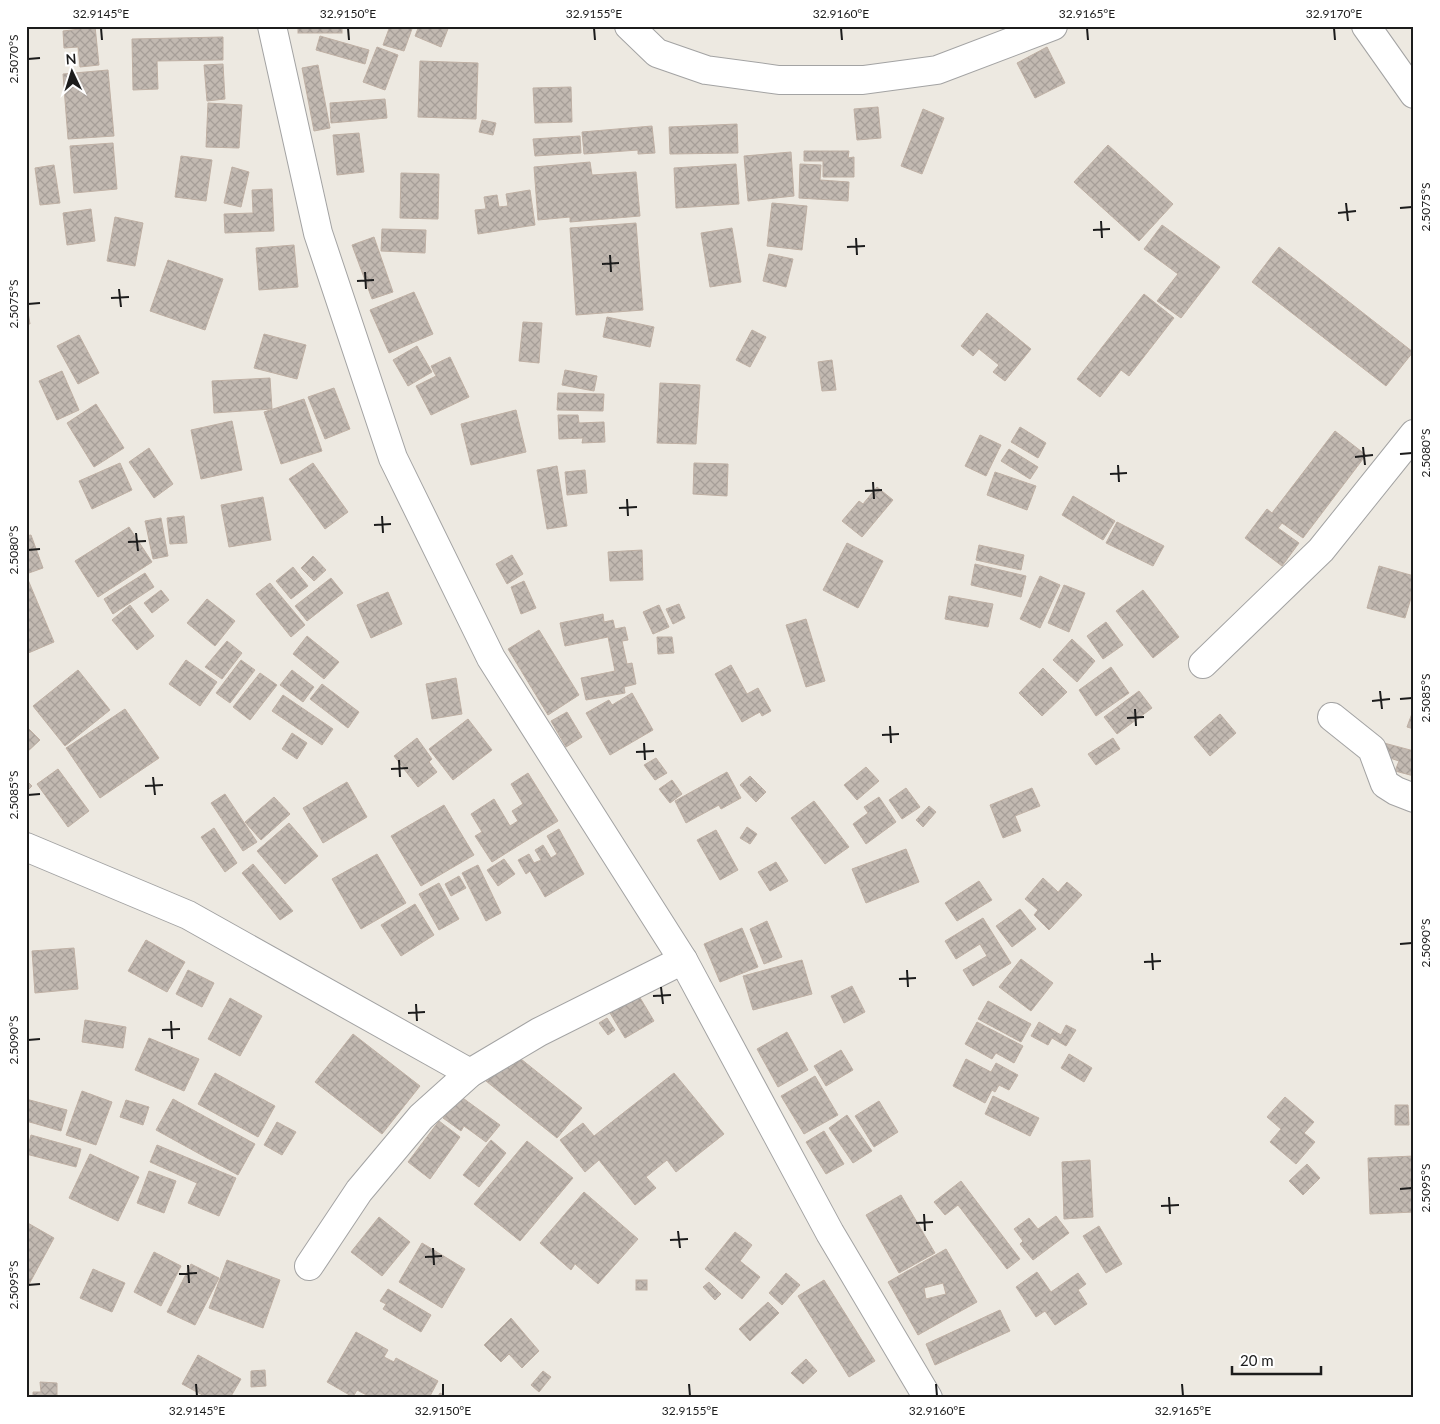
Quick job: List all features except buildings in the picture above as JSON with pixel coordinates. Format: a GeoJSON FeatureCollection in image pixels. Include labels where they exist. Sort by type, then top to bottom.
{"type":"FeatureCollection","features":[{"type":"Feature","properties":{"kind":"street"},"geometry":{"type":"LineString","coordinates":[[272,26],[318,233],[392,458],[491,658],[683,960],[830,1233],[928,1398]]}},
{"type":"Feature","properties":{"kind":"street"},"geometry":{"type":"LineString","coordinates":[[629,26],[657,53],[706,70],[779,80],[863,80],[936,70],[1053,26]]}},
{"type":"Feature","properties":{"kind":"street"},"geometry":{"type":"LineString","coordinates":[[1366,26],[1414,94]]}},
{"type":"Feature","properties":{"kind":"street"},"geometry":{"type":"LineString","coordinates":[[1203,664],[1321,550],[1414,434]]}},
{"type":"Feature","properties":{"kind":"street"},"geometry":{"type":"LineString","coordinates":[[1332,717],[1372,749],[1386,784],[1396,791],[1414,798]]}},
{"type":"Feature","properties":{"kind":"street"},"geometry":{"type":"LineString","coordinates":[[26,847],[188,915],[470,1073]]}},
{"type":"Feature","properties":{"kind":"street"},"geometry":{"type":"LineString","coordinates":[[308,1266],[360,1191],[396,1146],[421,1117],[470,1073],[539,1032],[683,960]]}}]}
